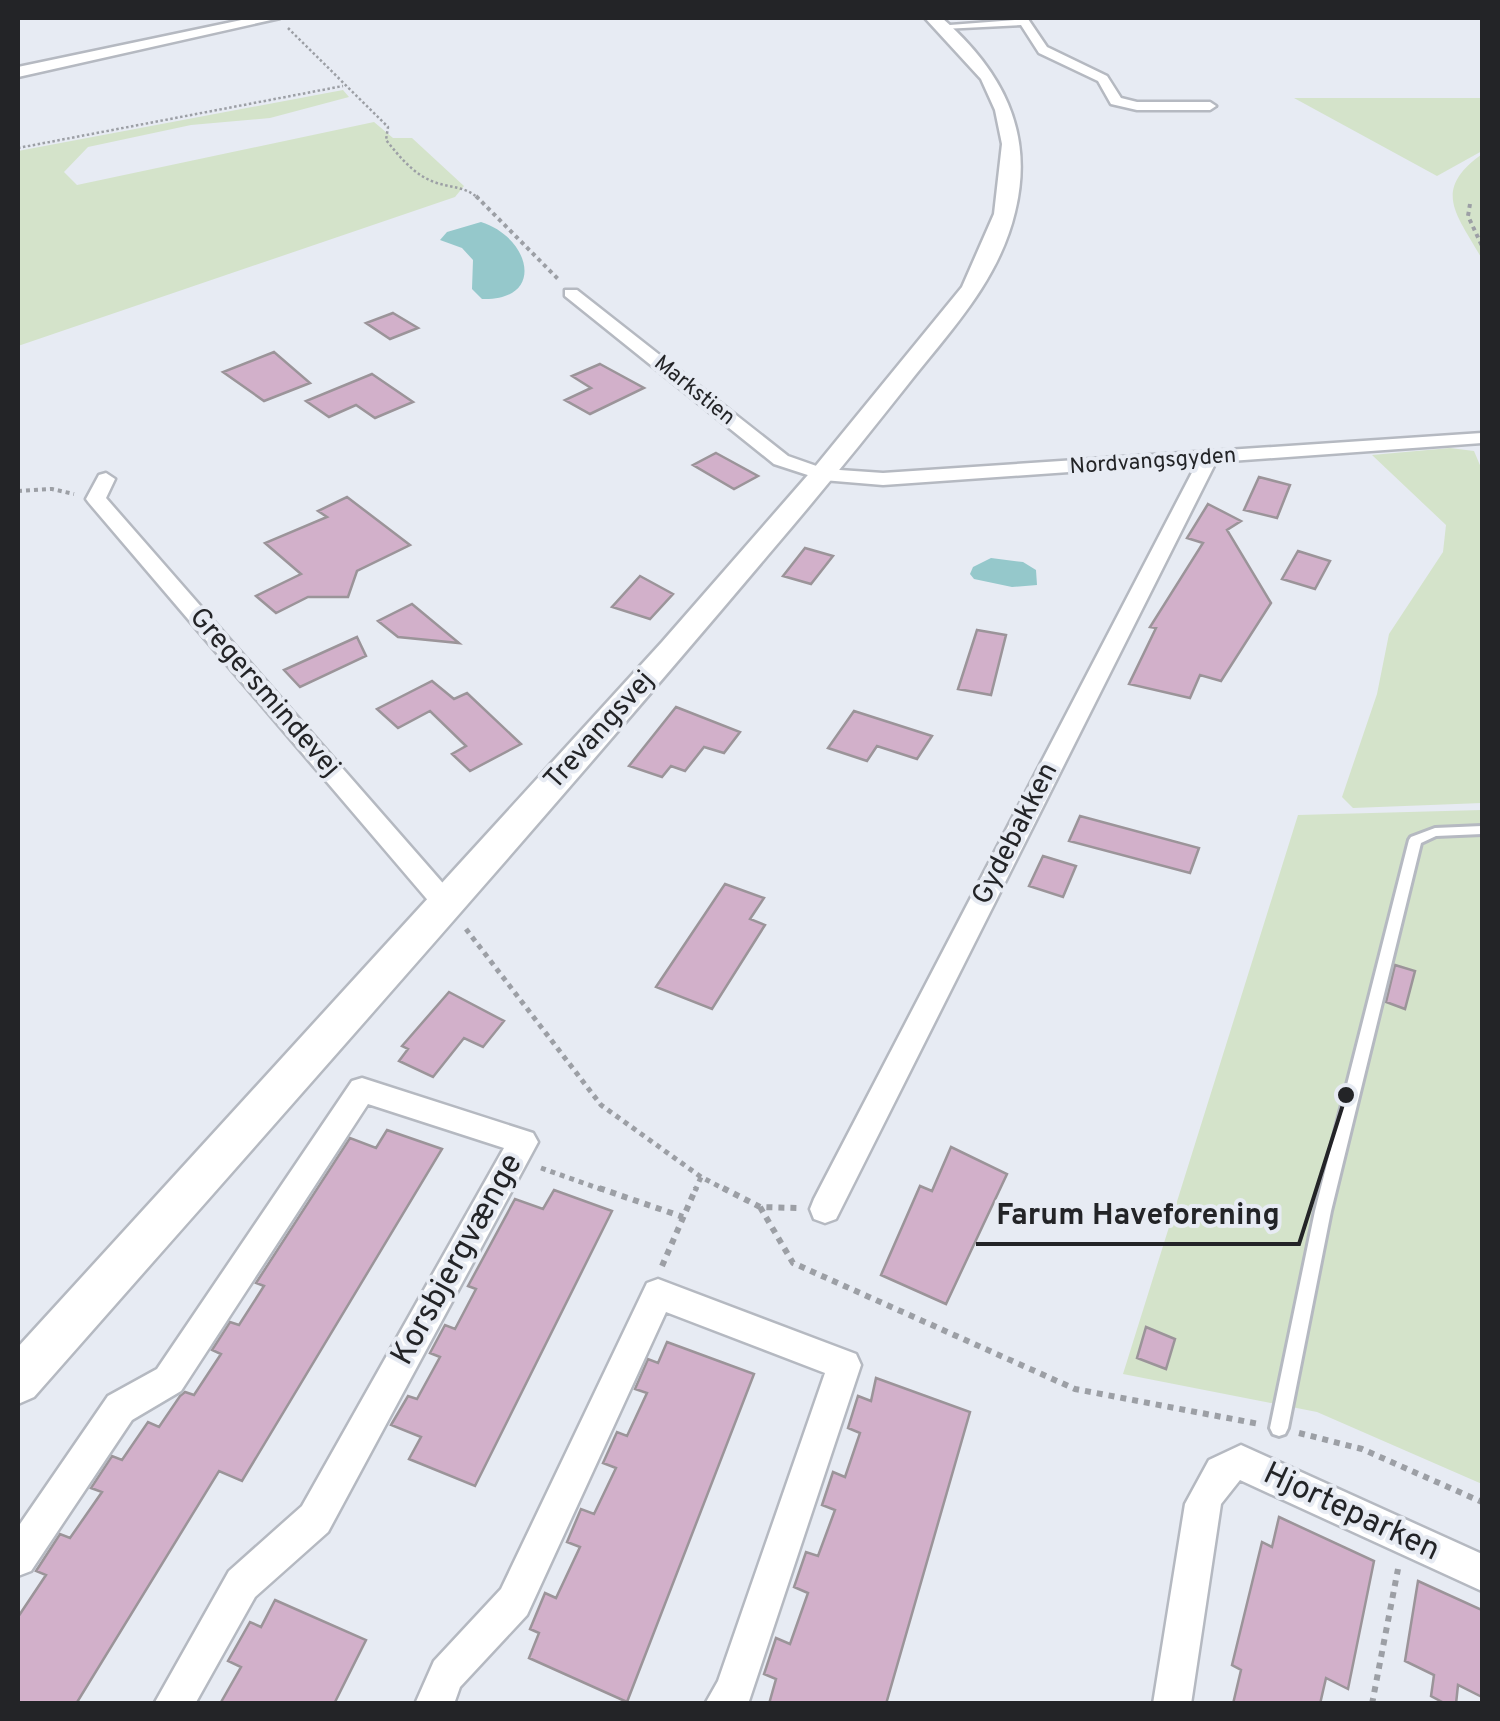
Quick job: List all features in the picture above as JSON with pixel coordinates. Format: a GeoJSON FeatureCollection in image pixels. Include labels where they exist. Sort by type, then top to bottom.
{"type":"FeatureCollection","features":[{"type":"Feature","properties":{"kind":"street"},"geometry":{"type":"LineString","coordinates":[[18,72],[275,18]]}},
{"type":"Feature","properties":{"kind":"street","name":"Trevangsvej"},"geometry":{"type":"LineString","coordinates":[[938,22],[1028,22],[1042,50],[1091,70],[1125,105],[1210,106]]}},
{"type":"Feature","properties":{"kind":"street","name":"Trevangsvej"},"geometry":{"type":"LineString","coordinates":[[18,1382],[446,904],[823,474],[972,289],[992,255],[1013,194],[1014,159],[1001,98],[982,68],[938,22]]}},
{"type":"Feature","properties":{"kind":"street","name":"Markstien"},"geometry":{"type":"LineString","coordinates":[[572,293],[781,460],[823,474]]}},
{"type":"Feature","properties":{"kind":"street","name":"Nordvangsgyden"},"geometry":{"type":"LineString","coordinates":[[823,474],[884,479],[1482,438]]}},
{"type":"Feature","properties":{"kind":"street","name":"Gydebakken"},"geometry":{"type":"LineString","coordinates":[[825,1209],[1208,459]]}},
{"type":"Feature","properties":{"kind":"street","name":"Gregersmindevej"},"geometry":{"type":"LineString","coordinates":[[101,489],[446,904]]}},
{"type":"Feature","properties":{"kind":"street","name":"Korsbjergvænge"},"geometry":{"type":"LineString","coordinates":[[18,1558],[120,1408],[169,1380],[362,1090],[523,1142],[315,1518],[242,1584],[173,1704]]}},
{"type":"Feature","properties":{"kind":"street"},"geometry":{"type":"LineString","coordinates":[[434,1704],[447,1674],[514,1602],[658,1294],[844,1366],[733,1693],[724,1704]]}},
{"type":"Feature","properties":{"kind":"street","name":"Hjorteparken"},"geometry":{"type":"LineString","coordinates":[[1172,1704],[1202,1504],[1214,1478],[1226,1466],[1242,1462],[1482,1573]]}},
{"type":"Feature","properties":{"kind":"lane"},"geometry":{"type":"LineString","coordinates":[[1279,1428],[1323,1211],[1415,840],[1435,832],[1482,830]]}},
{"type":"Feature","properties":{"kind":"path"},"geometry":{"type":"LineString","coordinates":[[275,18],[388,127],[386,140],[406,165],[433,182],[470,191],[572,293]]}},
{"type":"Feature","properties":{"kind":"path"},"geometry":{"type":"LineString","coordinates":[[18,148],[342,86]]}},
{"type":"Feature","properties":{"kind":"path"},"geometry":{"type":"LineString","coordinates":[[1470,204],[1468,216],[1482,246]]}},
{"type":"Feature","properties":{"kind":"path"},"geometry":{"type":"LineString","coordinates":[[18,491],[101,489]]}},
{"type":"Feature","properties":{"kind":"path"},"geometry":{"type":"LineString","coordinates":[[446,904],[600,1105],[701,1177],[760,1207],[825,1209]]}},
{"type":"Feature","properties":{"kind":"path"},"geometry":{"type":"LineString","coordinates":[[523,1142],[537,1166],[684,1217]]}},
{"type":"Feature","properties":{"kind":"path"},"geometry":{"type":"LineString","coordinates":[[658,1294],[662,1268],[701,1177]]}},
{"type":"Feature","properties":{"kind":"path"},"geometry":{"type":"LineString","coordinates":[[760,1207],[792,1263],[1075,1388],[1362,1448],[1482,1502]]}},
{"type":"Feature","properties":{"kind":"path"},"geometry":{"type":"LineString","coordinates":[[1372,1704],[1404,1537]]}},
{"type":"Feature","properties":{"kind":"green space"},"geometry":{"type":"Polygon","coordinates":[[[343,90],[349,97],[270,118],[191,125],[88,147],[64,172],[77,185],[374,122],[393,138],[412,138],[464,186],[455,197],[18,346],[18,151],[343,90]]]}},
{"type":"Feature","properties":{"kind":"green space"},"geometry":{"type":"Polygon","coordinates":[[[1294,98],[1482,98],[1482,151],[1437,176],[1294,98]]]}},
{"type":"Feature","properties":{"kind":"green space"},"geometry":{"type":"Polygon","coordinates":[[[1482,154],[1482,259],[1458,216],[1453,192],[1466,167],[1482,154]]]}},
{"type":"Feature","properties":{"kind":"green space"},"geometry":{"type":"Polygon","coordinates":[[[1450,448],[1474,451],[1482,470],[1482,803],[1353,808],[1342,797],[1377,694],[1389,634],[1443,552],[1446,525],[1372,455],[1450,448]]]}},
{"type":"Feature","properties":{"kind":"green space"},"geometry":{"type":"Polygon","coordinates":[[[1482,810],[1482,1484],[1317,1412],[1123,1374],[1298,815],[1482,810]]]}},
{"type":"Feature","properties":{"kind":"water"},"geometry":{"type":"Polygon","coordinates":[[[481,222],[498,230],[520,253],[523,279],[516,290],[503,297],[482,299],[472,289],[473,260],[462,248],[440,240],[447,232],[481,222]]]}},
{"type":"Feature","properties":{"kind":"water"},"geometry":{"type":"Polygon","coordinates":[[[991,558],[1023,562],[1036,570],[1037,585],[1012,587],[974,579],[970,574],[973,567],[991,558]]]}},
{"type":"Feature","properties":{"kind":"building"},"geometry":{"type":"Polygon","coordinates":[[[393,313],[418,328],[390,339],[366,323],[393,313]]]}},
{"type":"Feature","properties":{"kind":"building"},"geometry":{"type":"Polygon","coordinates":[[[274,352],[310,383],[264,401],[223,372],[274,352]]]}},
{"type":"Feature","properties":{"kind":"building"},"geometry":{"type":"Polygon","coordinates":[[[600,364],[644,388],[590,414],[565,400],[591,388],[572,376],[600,364]]]}},
{"type":"Feature","properties":{"kind":"building"},"geometry":{"type":"Polygon","coordinates":[[[372,374],[413,402],[375,418],[356,405],[329,417],[306,401],[372,374]]]}},
{"type":"Feature","properties":{"kind":"building"},"geometry":{"type":"Polygon","coordinates":[[[716,453],[758,476],[734,489],[693,465],[716,453]]]}},
{"type":"Feature","properties":{"kind":"building"},"geometry":{"type":"Polygon","coordinates":[[[1259,477],[1290,485],[1277,518],[1244,510],[1259,477]]]}},
{"type":"Feature","properties":{"kind":"building"},"geometry":{"type":"Polygon","coordinates":[[[347,497],[410,545],[357,571],[348,597],[308,597],[276,613],[256,596],[301,574],[265,543],[327,517],[318,511],[347,497]]]}},
{"type":"Feature","properties":{"kind":"building"},"geometry":{"type":"Polygon","coordinates":[[[1208,504],[1241,521],[1227,530],[1271,603],[1221,681],[1200,675],[1190,698],[1129,684],[1156,628],[1150,627],[1203,543],[1187,538],[1208,504]]]}},
{"type":"Feature","properties":{"kind":"building"},"geometry":{"type":"Polygon","coordinates":[[[805,548],[833,556],[811,584],[783,576],[805,548]]]}},
{"type":"Feature","properties":{"kind":"building"},"geometry":{"type":"Polygon","coordinates":[[[1298,551],[1330,561],[1315,589],[1282,579],[1298,551]]]}},
{"type":"Feature","properties":{"kind":"building"},"geometry":{"type":"Polygon","coordinates":[[[640,576],[673,594],[650,619],[612,607],[640,576]]]}},
{"type":"Feature","properties":{"kind":"building"},"geometry":{"type":"Polygon","coordinates":[[[412,604],[459,643],[398,637],[378,621],[412,604]]]}},
{"type":"Feature","properties":{"kind":"building"},"geometry":{"type":"Polygon","coordinates":[[[977,630],[1006,635],[991,695],[958,689],[977,630]]]}},
{"type":"Feature","properties":{"kind":"building"},"geometry":{"type":"Polygon","coordinates":[[[357,637],[366,656],[300,687],[284,670],[357,637]]]}},
{"type":"Feature","properties":{"kind":"building"},"geometry":{"type":"Polygon","coordinates":[[[432,681],[454,699],[467,693],[521,744],[470,771],[452,754],[466,746],[430,711],[398,728],[377,709],[432,681]]]}},
{"type":"Feature","properties":{"kind":"building"},"geometry":{"type":"Polygon","coordinates":[[[676,707],[740,732],[724,753],[704,747],[685,771],[671,766],[662,777],[629,766],[676,707]]]}},
{"type":"Feature","properties":{"kind":"building"},"geometry":{"type":"Polygon","coordinates":[[[854,711],[932,736],[917,759],[877,746],[867,761],[828,748],[854,711]]]}},
{"type":"Feature","properties":{"kind":"building"},"geometry":{"type":"Polygon","coordinates":[[[1080,816],[1199,848],[1190,873],[1069,841],[1080,816]]]}},
{"type":"Feature","properties":{"kind":"building"},"geometry":{"type":"Polygon","coordinates":[[[1043,856],[1076,866],[1063,897],[1029,886],[1043,856]]]}},
{"type":"Feature","properties":{"kind":"building"},"geometry":{"type":"Polygon","coordinates":[[[725,884],[764,898],[750,919],[765,925],[712,1009],[656,987],[725,884]]]}},
{"type":"Feature","properties":{"kind":"building"},"geometry":{"type":"Polygon","coordinates":[[[1395,965],[1415,971],[1405,1009],[1386,1002],[1395,965]]]}},
{"type":"Feature","properties":{"kind":"building"},"geometry":{"type":"Polygon","coordinates":[[[449,992],[504,1021],[483,1047],[464,1038],[433,1077],[399,1061],[408,1049],[402,1046],[449,992]]]}},
{"type":"Feature","properties":{"kind":"building"},"geometry":{"type":"Polygon","coordinates":[[[387,1130],[442,1149],[242,1481],[219,1471],[76,1704],[18,1704],[18,1617],[46,1575],[36,1571],[60,1534],[70,1538],[102,1492],[91,1488],[112,1456],[122,1460],[148,1422],[159,1427],[180,1396],[185,1392],[194,1395],[221,1354],[212,1350],[230,1322],[239,1325],[264,1286],[256,1283],[350,1138],[376,1148],[387,1130]]]}},
{"type":"Feature","properties":{"kind":"building"},"geometry":{"type":"Polygon","coordinates":[[[951,1147],[1007,1174],[946,1304],[881,1275],[920,1186],[932,1191],[951,1147]]]}},
{"type":"Feature","properties":{"kind":"building"},"geometry":{"type":"Polygon","coordinates":[[[554,1190],[612,1211],[475,1486],[409,1459],[421,1437],[391,1425],[408,1396],[417,1399],[440,1357],[430,1353],[445,1325],[455,1329],[476,1289],[468,1286],[515,1199],[543,1209],[554,1190]]]}},
{"type":"Feature","properties":{"kind":"building"},"geometry":{"type":"Polygon","coordinates":[[[1146,1327],[1175,1339],[1166,1369],[1137,1358],[1146,1327]]]}},
{"type":"Feature","properties":{"kind":"building"},"geometry":{"type":"Polygon","coordinates":[[[667,1342],[754,1374],[627,1702],[529,1658],[539,1633],[530,1629],[545,1593],[556,1598],[580,1547],[567,1542],[581,1509],[594,1514],[616,1468],[603,1463],[617,1432],[627,1436],[647,1393],[635,1389],[648,1359],[658,1363],[667,1342]]]}},
{"type":"Feature","properties":{"kind":"building"},"geometry":{"type":"Polygon","coordinates":[[[876,1378],[970,1412],[886,1704],[769,1704],[776,1679],[764,1674],[776,1638],[790,1644],[808,1593],[794,1587],[806,1552],[818,1556],[835,1510],[822,1505],[833,1472],[845,1477],[860,1433],[848,1428],[858,1396],[871,1401],[876,1378]]]}},
{"type":"Feature","properties":{"kind":"building"},"geometry":{"type":"Polygon","coordinates":[[[1279,1517],[1374,1561],[1348,1689],[1326,1678],[1320,1704],[1233,1704],[1241,1670],[1232,1665],[1262,1542],[1272,1547],[1279,1517]]]}},
{"type":"Feature","properties":{"kind":"building"},"geometry":{"type":"Polygon","coordinates":[[[1418,1581],[1482,1610],[1482,1697],[1458,1685],[1456,1704],[1446,1704],[1431,1696],[1434,1675],[1405,1661],[1418,1581]]]}},
{"type":"Feature","properties":{"kind":"building"},"geometry":{"type":"Polygon","coordinates":[[[275,1600],[366,1640],[334,1704],[220,1704],[241,1667],[228,1661],[250,1622],[261,1627],[275,1600]]]}},
{"type":"Feature","properties":{"kind":"place","name":"Farum Haveforening"},"geometry":{"type":"Point","coordinates":[1346,1095]}}]}
